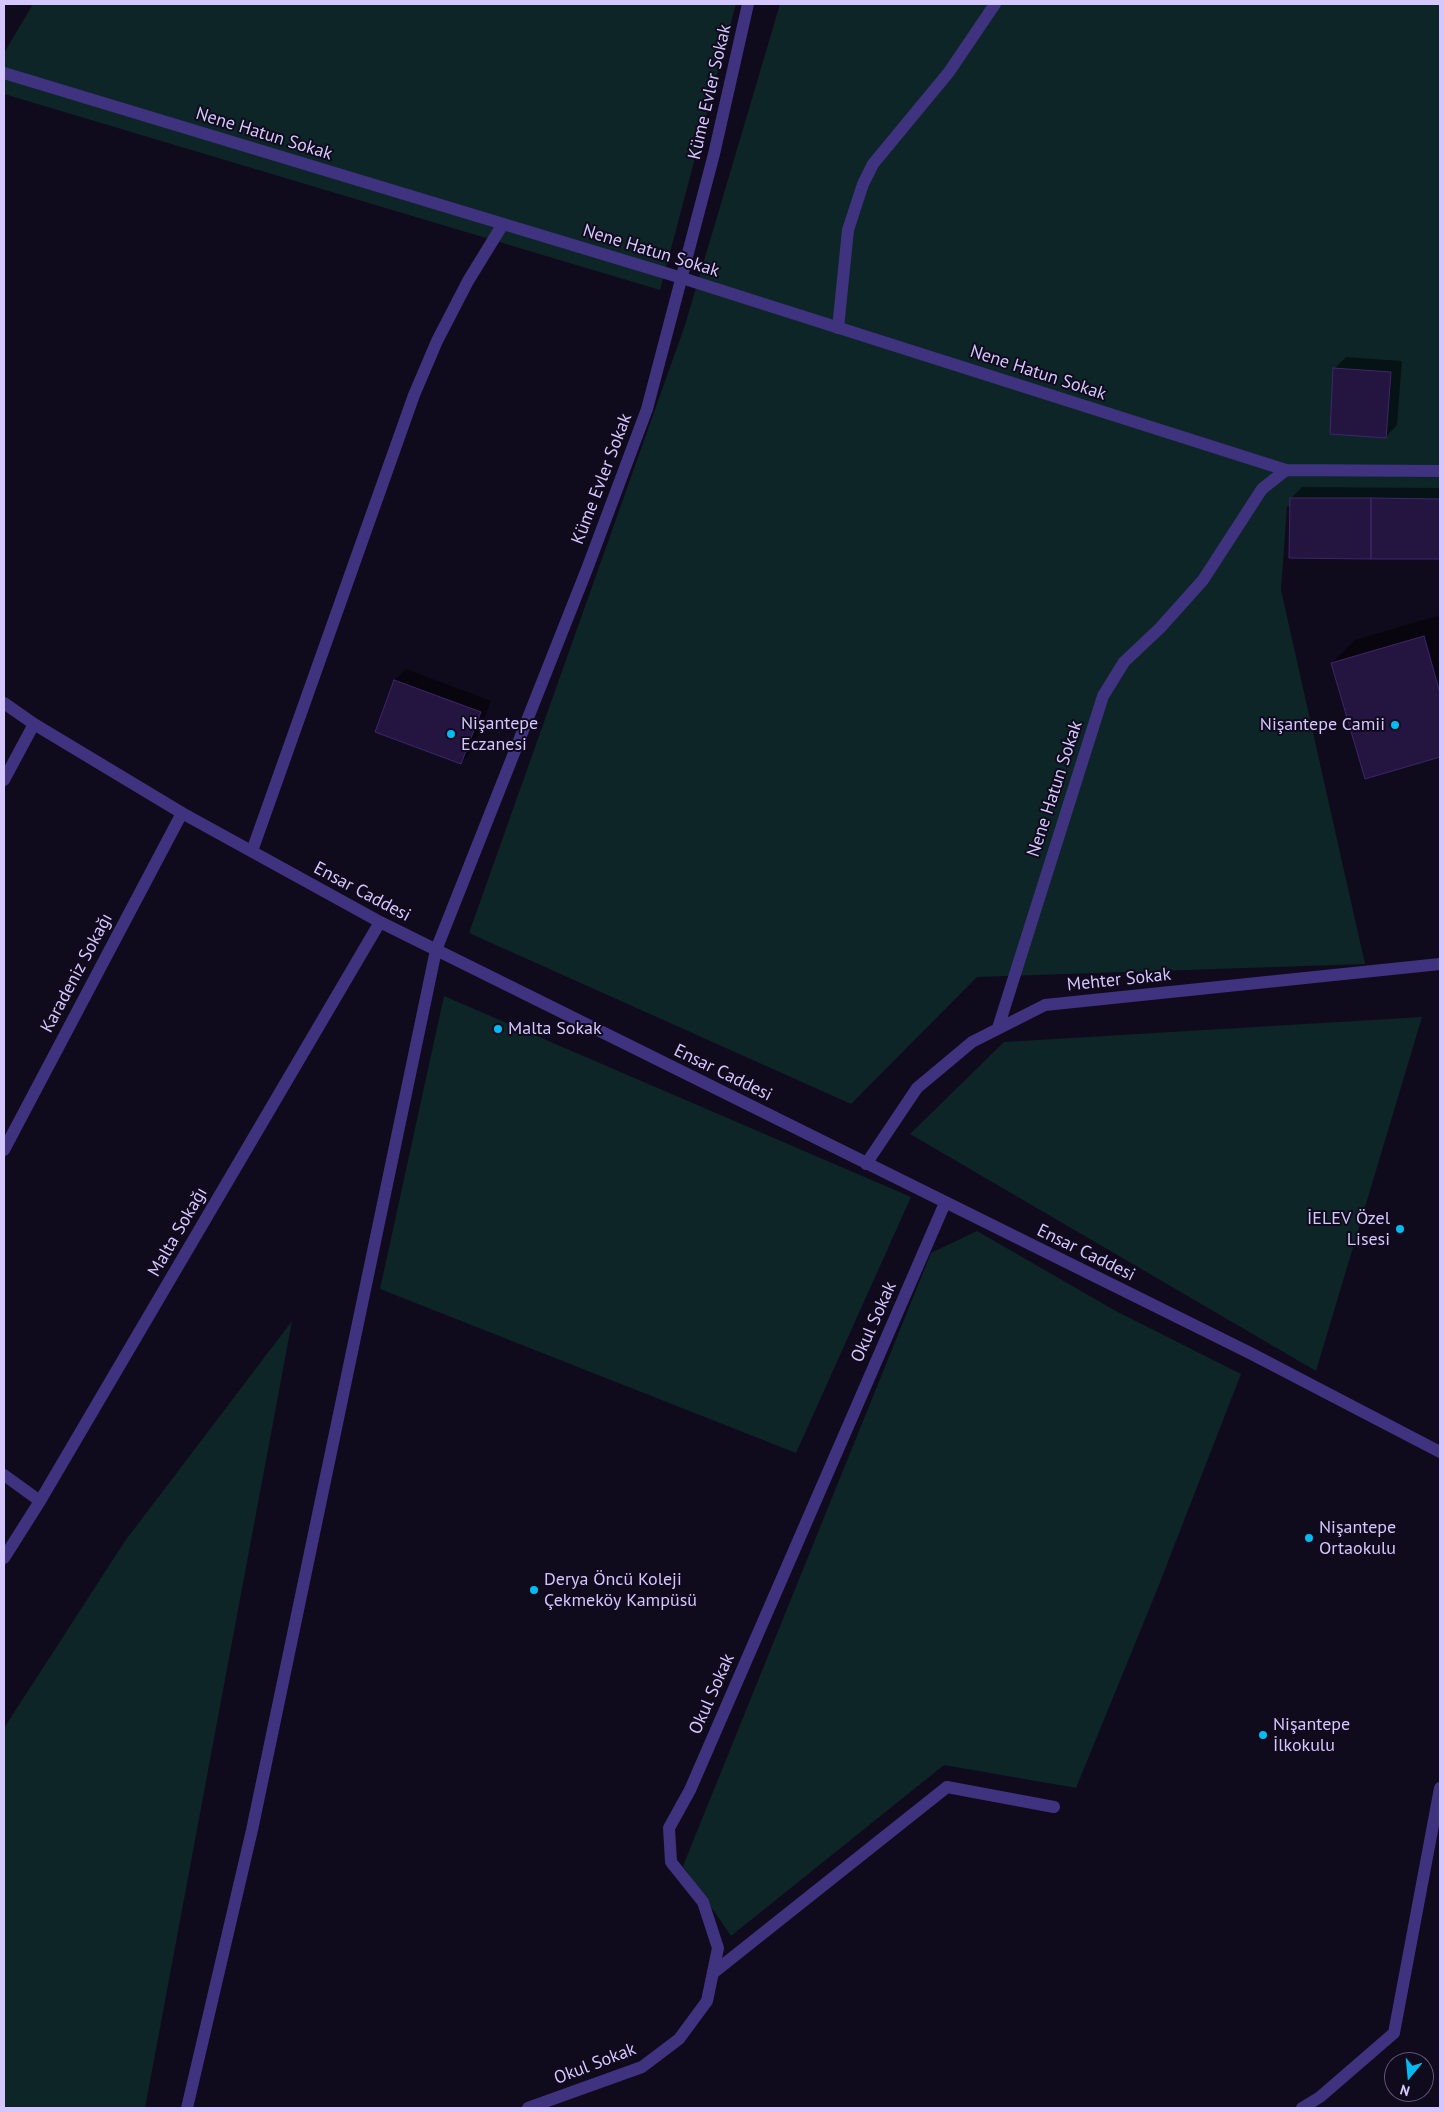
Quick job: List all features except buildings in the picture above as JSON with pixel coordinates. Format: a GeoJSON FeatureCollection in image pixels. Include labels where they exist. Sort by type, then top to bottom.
{"type":"FeatureCollection","features":[{"type":"Feature","properties":{"kind":"street","name":"Küme Evler Sokak"},"geometry":{"type":"LineString","coordinates":[[187,2108],[252,1830],[436,950],[587,570],[648,409],[714,154],[748,4]]}},
{"type":"Feature","properties":{"kind":"street"},"geometry":{"type":"LineString","coordinates":[[838,328],[848,230],[863,184],[873,164],[949,72],[995,4]]}},
{"type":"Feature","properties":{"kind":"street","name":"Nene Hatun Sokak"},"geometry":{"type":"LineString","coordinates":[[4,73],[682,278],[1286,470],[1440,470]]}},
{"type":"Feature","properties":{"kind":"street"},"geometry":{"type":"LineString","coordinates":[[252,851],[414,394],[437,341],[464,290],[503,224]]}},
{"type":"Feature","properties":{"kind":"street","name":"Nene Hatun Sokak"},"geometry":{"type":"LineString","coordinates":[[998,1028],[1103,696],[1124,662],[1160,628],[1203,580],[1262,489],[1286,470]]}},
{"type":"Feature","properties":{"kind":"street","name":"Ensar Caddesi"},"geometry":{"type":"LineString","coordinates":[[4,703],[34,724],[182,812],[380,922],[1250,1353],[1440,1452]]}},
{"type":"Feature","properties":{"kind":"street"},"geometry":{"type":"LineString","coordinates":[[4,780],[34,724]]}},
{"type":"Feature","properties":{"kind":"street","name":"Karadeniz Sokağı"},"geometry":{"type":"LineString","coordinates":[[4,1150],[182,812]]}},
{"type":"Feature","properties":{"kind":"street","name":"Malta Sokağı"},"geometry":{"type":"LineString","coordinates":[[4,1558],[40,1501],[380,922]]}},
{"type":"Feature","properties":{"kind":"street","name":"Mehter Sokak"},"geometry":{"type":"LineString","coordinates":[[866,1164],[917,1088],[972,1042],[1044,1005],[1440,964]]}},
{"type":"Feature","properties":{"kind":"street","name":"Okul Sokak"},"geometry":{"type":"LineString","coordinates":[[528,2108],[642,2067],[679,2039],[707,2001],[718,1948],[703,1902],[671,1862],[669,1828],[694,1781],[945,1203]]}},
{"type":"Feature","properties":{"kind":"street"},"geometry":{"type":"LineString","coordinates":[[4,1475],[40,1501]]}},
{"type":"Feature","properties":{"kind":"street"},"geometry":{"type":"LineString","coordinates":[[713,1973],[947,1787],[1054,1807]]}},
{"type":"Feature","properties":{"kind":"street"},"geometry":{"type":"LineString","coordinates":[[1302,2108],[1320,2097],[1394,2033],[1440,1788]]}},
{"type":"Feature","properties":{"kind":"green space"},"geometry":{"type":"Polygon","coordinates":[[[33,4],[736,4],[660,290],[4,94],[4,53],[33,4]]]}},
{"type":"Feature","properties":{"kind":"green space"},"geometry":{"type":"Polygon","coordinates":[[[780,4],[1440,4],[1440,532],[1287,506],[1281,590],[1365,964],[977,977],[851,1104],[469,933],[685,325],[780,4]]]}},
{"type":"Feature","properties":{"kind":"green space"},"geometry":{"type":"Polygon","coordinates":[[[444,996],[911,1197],[796,1453],[380,1289],[444,996]]]}},
{"type":"Feature","properties":{"kind":"green space"},"geometry":{"type":"Polygon","coordinates":[[[1422,1017],[1316,1371],[910,1134],[1004,1042],[1422,1017]]]}},
{"type":"Feature","properties":{"kind":"green space"},"geometry":{"type":"Polygon","coordinates":[[[977,1231],[1114,1310],[1241,1374],[1157,1590],[1076,1788],[944,1765],[731,1936],[683,1866],[931,1253],[977,1231]]]}},
{"type":"Feature","properties":{"kind":"green space"},"geometry":{"type":"Polygon","coordinates":[[[292,1321],[145,2108],[4,2108],[4,1728],[125,1541],[292,1321]]]}},
{"type":"Feature","properties":{"kind":"place","name":"Nişantepe Camii"},"geometry":{"type":"Point","coordinates":[1395,725]}},
{"type":"Feature","properties":{"kind":"place","name":"Nişantepe Eczanesi"},"geometry":{"type":"Point","coordinates":[451,734]}},
{"type":"Feature","properties":{"kind":"place","name":"Malta Sokak"},"geometry":{"type":"Point","coordinates":[498,1029]}},
{"type":"Feature","properties":{"kind":"place","name":"İELEV Özel Lisesi"},"geometry":{"type":"Point","coordinates":[1400,1229]}},
{"type":"Feature","properties":{"kind":"place","name":"Nişantepe Ortaokulu"},"geometry":{"type":"Point","coordinates":[1309,1538]}},
{"type":"Feature","properties":{"kind":"place","name":"Derya Öncü Koleji Çekmeköy Kampüsü"},"geometry":{"type":"Point","coordinates":[534,1590]}},
{"type":"Feature","properties":{"kind":"place","name":"Nişantepe İlkokulu"},"geometry":{"type":"Point","coordinates":[1263,1735]}}]}
